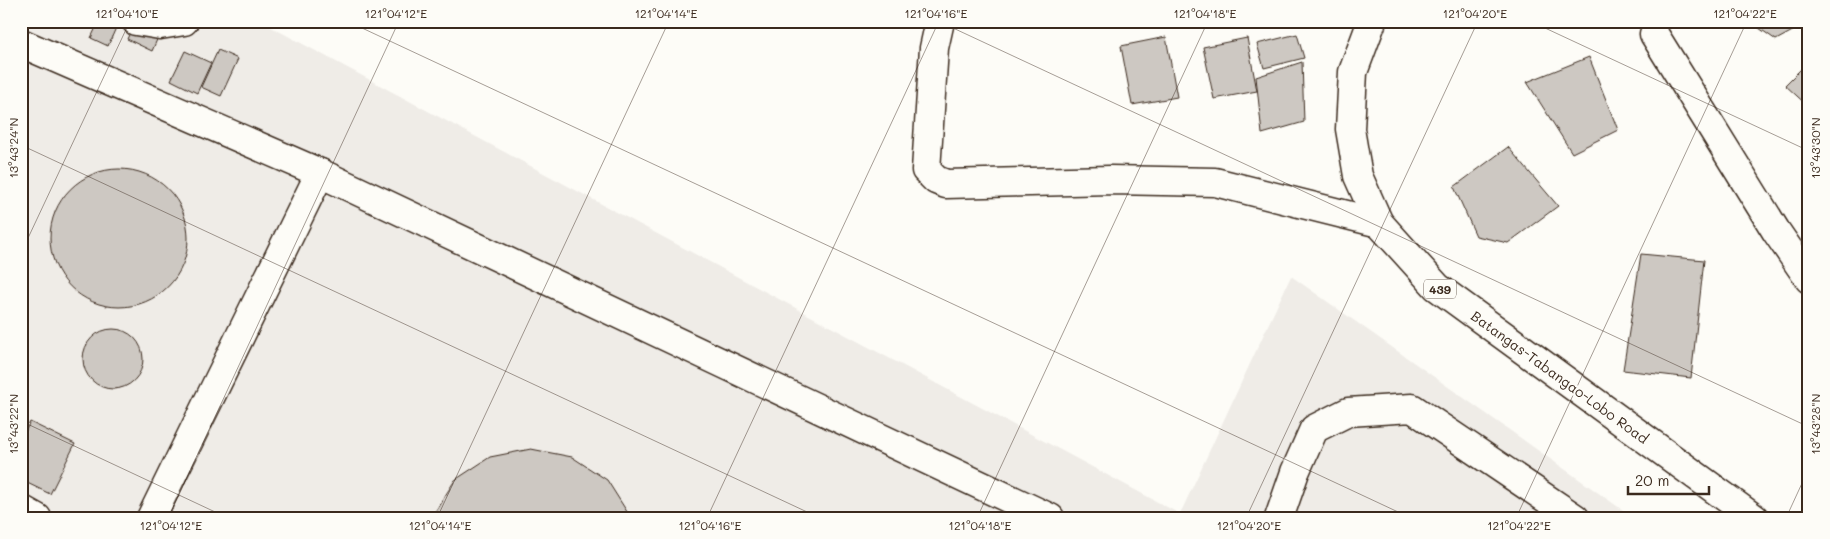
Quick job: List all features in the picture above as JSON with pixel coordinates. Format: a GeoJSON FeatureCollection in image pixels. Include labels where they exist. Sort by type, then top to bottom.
{"type":"FeatureCollection","features":[{"type":"Feature","properties":{"kind":"main road"},"geometry":{"type":"LineString","coordinates":[[136,21],[160,25],[184,21]]}},
{"type":"Feature","properties":{"kind":"main road"},"geometry":{"type":"LineString","coordinates":[[940,21],[934,48],[926,170],[936,180],[946,184],[1110,180],[1215,182],[1379,223]]}},
{"type":"Feature","properties":{"kind":"main road","name":"Batangas-Tabangao-Lobo Road"},"geometry":{"type":"LineString","coordinates":[[1372,21],[1353,72],[1350,129],[1358,176],[1379,223],[1437,287],[1754,518]]}},
{"type":"Feature","properties":{"kind":"main road"},"geometry":{"type":"LineString","coordinates":[[1654,34],[1771,223],[1809,279]]}},
{"type":"Feature","properties":{"kind":"main road"},"geometry":{"type":"LineString","coordinates":[[21,43],[320,173],[1050,518]]}},
{"type":"Feature","properties":{"kind":"main road"},"geometry":{"type":"LineString","coordinates":[[150,518],[320,173]]}},
{"type":"Feature","properties":{"kind":"main road"},"geometry":{"type":"LineString","coordinates":[[1279,518],[1295,472],[1314,429],[1348,412],[1412,408],[1575,518]]}},
{"type":"Feature","properties":{"kind":"main road"},"geometry":{"type":"LineString","coordinates":[[21,509],[37,518]]}},
{"type":"Feature","properties":{"kind":"shaded area"},"geometry":{"type":"Polygon","coordinates":[[[21,21],[260,21],[1180,514],[1291,276],[1634,518],[21,518],[21,21]]]}},
{"type":"Feature","properties":{"kind":"building"},"geometry":{"type":"Polygon","coordinates":[[[99,21],[114,21],[118,23],[108,46],[91,38],[99,21]]]}},
{"type":"Feature","properties":{"kind":"building"},"geometry":{"type":"Polygon","coordinates":[[[1749,21],[1809,21],[1809,22],[1776,40],[1749,21]]]}},
{"type":"Feature","properties":{"kind":"building"},"geometry":{"type":"Polygon","coordinates":[[[134,24],[159,35],[152,51],[127,39],[134,24]]]}},
{"type":"Feature","properties":{"kind":"building"},"geometry":{"type":"Polygon","coordinates":[[[1297,34],[1304,58],[1264,68],[1257,44],[1297,34]]]}},
{"type":"Feature","properties":{"kind":"building"},"geometry":{"type":"Polygon","coordinates":[[[1166,37],[1177,97],[1132,105],[1121,46],[1166,37]]]}},
{"type":"Feature","properties":{"kind":"building"},"geometry":{"type":"Polygon","coordinates":[[[1247,38],[1257,91],[1214,99],[1203,47],[1247,38]]]}},
{"type":"Feature","properties":{"kind":"building"},"geometry":{"type":"Polygon","coordinates":[[[218,50],[238,59],[221,96],[201,87],[218,50]]]}},
{"type":"Feature","properties":{"kind":"building"},"geometry":{"type":"Polygon","coordinates":[[[185,51],[211,63],[197,93],[171,80],[185,51]]]}},
{"type":"Feature","properties":{"kind":"building"},"geometry":{"type":"Polygon","coordinates":[[[1589,57],[1618,130],[1572,153],[1527,82],[1589,57]]]}},
{"type":"Feature","properties":{"kind":"building"},"geometry":{"type":"Polygon","coordinates":[[[1809,61],[1809,107],[1785,85],[1809,61]]]}},
{"type":"Feature","properties":{"kind":"building"},"geometry":{"type":"Polygon","coordinates":[[[1302,62],[1304,122],[1262,134],[1256,77],[1302,62]]]}},
{"type":"Feature","properties":{"kind":"building"},"geometry":{"type":"Polygon","coordinates":[[[1508,147],[1558,206],[1508,243],[1476,236],[1454,187],[1508,147]]]}},
{"type":"Feature","properties":{"kind":"building"},"geometry":{"type":"Polygon","coordinates":[[[119,169],[133,170],[146,174],[158,180],[168,189],[177,199],[183,211],[187,224],[187,252],[183,265],[177,277],[168,287],[158,296],[146,302],[133,306],[119,307],[105,306],[92,302],[80,296],[70,287],[61,277],[55,265],[51,252],[50,238],[51,224],[55,211],[61,199],[70,189],[80,180],[92,174],[105,170],[119,169]]]}},
{"type":"Feature","properties":{"kind":"building"},"geometry":{"type":"Polygon","coordinates":[[[1641,254],[1704,260],[1691,378],[1623,370],[1641,254]]]}},
{"type":"Feature","properties":{"kind":"building"},"geometry":{"type":"Polygon","coordinates":[[[113,329],[129,334],[134,338],[138,343],[143,359],[138,375],[134,380],[129,384],[113,389],[97,384],[92,380],[88,375],[83,359],[88,343],[92,338],[97,334],[113,329]]]}},
{"type":"Feature","properties":{"kind":"building"},"geometry":{"type":"Polygon","coordinates":[[[30,422],[75,444],[50,494],[21,480],[21,440],[30,422]]]}},
{"type":"Feature","properties":{"kind":"building"},"geometry":{"type":"Polygon","coordinates":[[[531,449],[572,457],[607,480],[631,518],[431,518],[455,480],[490,457],[531,449]]]}}]}
